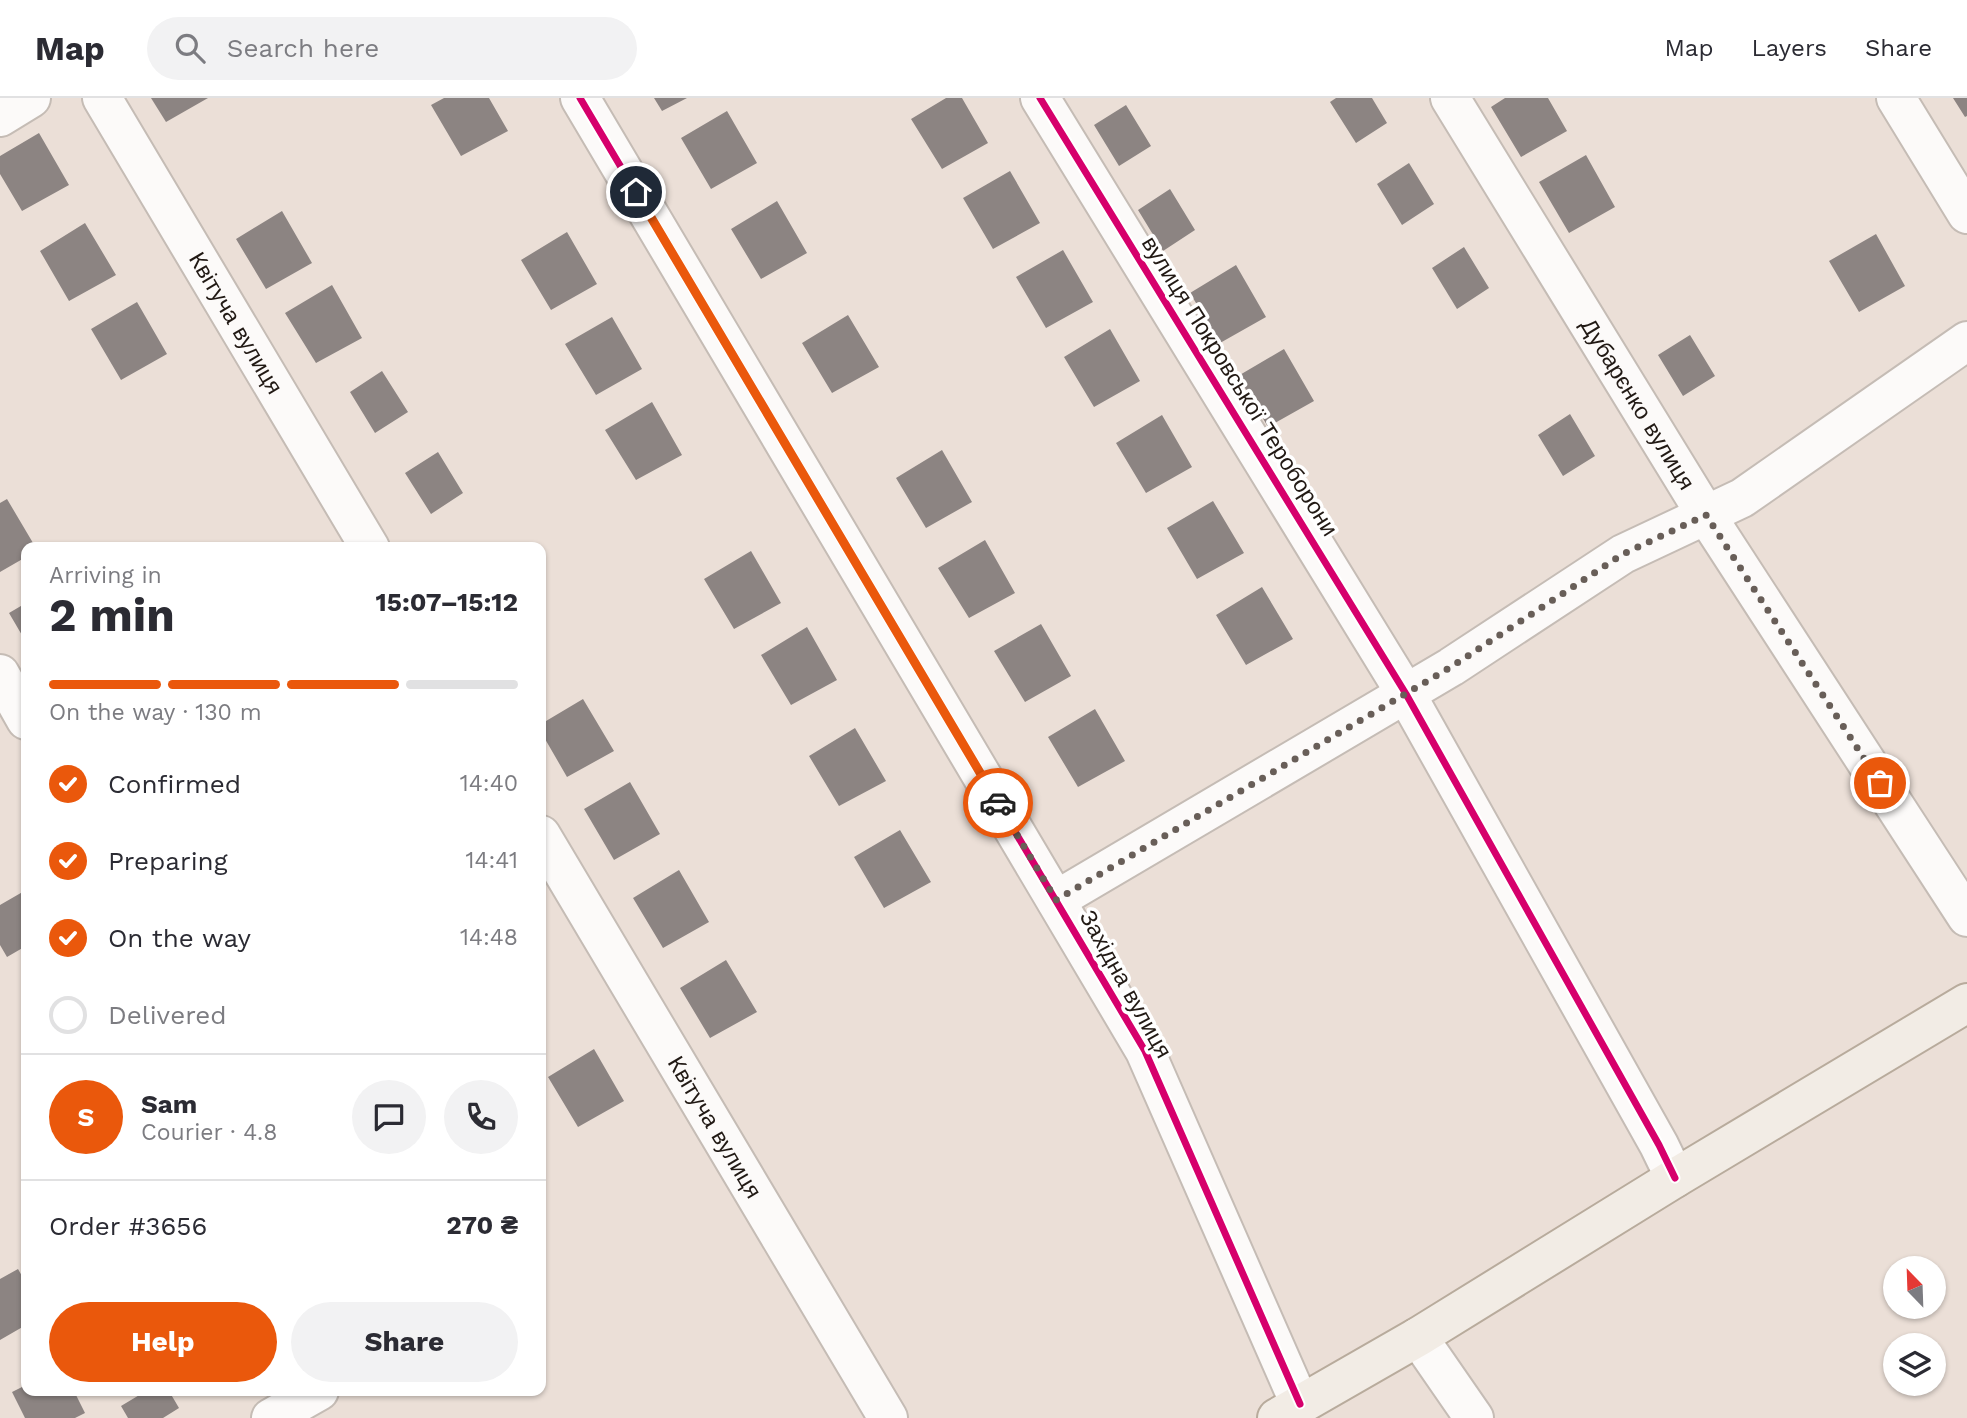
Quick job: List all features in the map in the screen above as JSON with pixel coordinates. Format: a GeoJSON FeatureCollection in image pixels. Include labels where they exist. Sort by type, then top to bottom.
{"type":"FeatureCollection","features":[{"type":"Feature","properties":{"kind":"main road"},"geometry":{"type":"LineString","coordinates":[[1288,1411],[1418,1336],[1967,1003]]}},
{"type":"Feature","properties":{"kind":"street"},"geometry":{"type":"LineString","coordinates":[[0,117],[31,98]]}},
{"type":"Feature","properties":{"kind":"street","name":"Квітуча вулиця"},"geometry":{"type":"LineString","coordinates":[[102,98],[366,542]]}},
{"type":"Feature","properties":{"kind":"street","name":"Західна вулиця"},"geometry":{"type":"LineString","coordinates":[[580,98],[1145,1051],[1288,1411]]}},
{"type":"Feature","properties":{"kind":"street","name":"вулиця Покровської Тероборони"},"geometry":{"type":"LineString","coordinates":[[1040,98],[1406,694],[1675,1178]]}},
{"type":"Feature","properties":{"kind":"street","name":"Дубарєнко вулиця"},"geometry":{"type":"LineString","coordinates":[[1450,98],[1706,515],[1967,917]]}},
{"type":"Feature","properties":{"kind":"street"},"geometry":{"type":"LineString","coordinates":[[1896,98],[1967,214]]}},
{"type":"Feature","properties":{"kind":"street"},"geometry":{"type":"LineString","coordinates":[[1056,900],[1451,667],[1623,554],[1742,498],[1967,341]]}},
{"type":"Feature","properties":{"kind":"street"},"geometry":{"type":"LineString","coordinates":[[0,674],[21,711]]}},
{"type":"Feature","properties":{"kind":"street","name":"Квітуча вулиця"},"geometry":{"type":"LineString","coordinates":[[546,843],[888,1418]]}},
{"type":"Feature","properties":{"kind":"street"},"geometry":{"type":"LineString","coordinates":[[1418,1336],[1474,1418]]}},
{"type":"Feature","properties":{"kind":"street"},"geometry":{"type":"LineString","coordinates":[[271,1418],[310,1396]]}},
{"type":"Feature","properties":{"kind":"building"},"geometry":{"type":"Polygon","coordinates":[[[151,98],[208,98],[166,122],[151,98]]]}},
{"type":"Feature","properties":{"kind":"building"},"geometry":{"type":"Polygon","coordinates":[[[444,98],[489,98],[508,131],[461,156],[431,105],[444,98]]]}},
{"type":"Feature","properties":{"kind":"building"},"geometry":{"type":"Polygon","coordinates":[[[654,98],[687,98],[662,111],[654,98]]]}},
{"type":"Feature","properties":{"kind":"building"},"geometry":{"type":"Polygon","coordinates":[[[946,98],[962,98],[988,143],[942,169],[911,119],[946,98]]]}},
{"type":"Feature","properties":{"kind":"building"},"geometry":{"type":"Polygon","coordinates":[[[1336,98],[1372,98],[1387,123],[1356,143],[1330,102],[1336,98]]]}},
{"type":"Feature","properties":{"kind":"building"},"geometry":{"type":"Polygon","coordinates":[[[1505,98],[1548,98],[1567,131],[1521,157],[1491,107],[1505,98]]]}},
{"type":"Feature","properties":{"kind":"building"},"geometry":{"type":"Polygon","coordinates":[[[1953,98],[1967,98],[1967,116],[1965,117],[1953,98]]]}},
{"type":"Feature","properties":{"kind":"building"},"geometry":{"type":"Polygon","coordinates":[[[1126,105],[1151,146],[1119,166],[1094,125],[1126,105]]]}},
{"type":"Feature","properties":{"kind":"building"},"geometry":{"type":"Polygon","coordinates":[[[727,111],[757,163],[711,189],[681,138],[727,111]]]}},
{"type":"Feature","properties":{"kind":"building"},"geometry":{"type":"Polygon","coordinates":[[[39,133],[69,185],[22,211],[0,174],[0,156],[39,133]]]}},
{"type":"Feature","properties":{"kind":"building"},"geometry":{"type":"Polygon","coordinates":[[[1586,155],[1615,207],[1569,233],[1539,182],[1586,155]]]}},
{"type":"Feature","properties":{"kind":"building"},"geometry":{"type":"Polygon","coordinates":[[[1409,163],[1434,204],[1402,225],[1377,184],[1409,163]]]}},
{"type":"Feature","properties":{"kind":"building"},"geometry":{"type":"Polygon","coordinates":[[[1010,171],[1040,223],[993,249],[963,198],[1010,171]]]}},
{"type":"Feature","properties":{"kind":"building"},"geometry":{"type":"Polygon","coordinates":[[[1170,189],[1195,230],[1163,251],[1138,210],[1170,189]]]}},
{"type":"Feature","properties":{"kind":"building"},"geometry":{"type":"Polygon","coordinates":[[[777,201],[807,253],[761,279],[731,229],[777,201]]]}},
{"type":"Feature","properties":{"kind":"building"},"geometry":{"type":"Polygon","coordinates":[[[282,211],[312,263],[266,289],[236,239],[282,211]]]}},
{"type":"Feature","properties":{"kind":"building"},"geometry":{"type":"Polygon","coordinates":[[[85,223],[116,275],[69,301],[40,251],[85,223]]]}},
{"type":"Feature","properties":{"kind":"building"},"geometry":{"type":"Polygon","coordinates":[[[567,232],[597,284],[551,310],[521,260],[567,232]]]}},
{"type":"Feature","properties":{"kind":"building"},"geometry":{"type":"Polygon","coordinates":[[[1876,234],[1905,286],[1859,312],[1829,261],[1876,234]]]}},
{"type":"Feature","properties":{"kind":"building"},"geometry":{"type":"Polygon","coordinates":[[[1464,247],[1489,288],[1457,309],[1432,268],[1464,247]]]}},
{"type":"Feature","properties":{"kind":"building"},"geometry":{"type":"Polygon","coordinates":[[[1063,250],[1093,302],[1046,328],[1016,277],[1063,250]]]}},
{"type":"Feature","properties":{"kind":"building"},"geometry":{"type":"Polygon","coordinates":[[[1236,265],[1266,317],[1220,343],[1190,293],[1236,265]]]}},
{"type":"Feature","properties":{"kind":"building"},"geometry":{"type":"Polygon","coordinates":[[[332,285],[362,338],[316,363],[285,313],[332,285]]]}},
{"type":"Feature","properties":{"kind":"building"},"geometry":{"type":"Polygon","coordinates":[[[137,302],[167,354],[121,380],[91,329],[137,302]]]}},
{"type":"Feature","properties":{"kind":"building"},"geometry":{"type":"Polygon","coordinates":[[[848,315],[879,367],[832,393],[802,343],[848,315]]]}},
{"type":"Feature","properties":{"kind":"building"},"geometry":{"type":"Polygon","coordinates":[[[612,317],[642,369],[596,395],[565,344],[612,317]]]}},
{"type":"Feature","properties":{"kind":"building"},"geometry":{"type":"Polygon","coordinates":[[[1110,329],[1140,381],[1094,407],[1064,357],[1110,329]]]}},
{"type":"Feature","properties":{"kind":"building"},"geometry":{"type":"Polygon","coordinates":[[[1690,335],[1715,376],[1683,396],[1658,355],[1690,335]]]}},
{"type":"Feature","properties":{"kind":"building"},"geometry":{"type":"Polygon","coordinates":[[[1284,349],[1314,401],[1268,427],[1238,376],[1284,349]]]}},
{"type":"Feature","properties":{"kind":"building"},"geometry":{"type":"Polygon","coordinates":[[[382,371],[408,412],[375,433],[350,392],[382,371]]]}},
{"type":"Feature","properties":{"kind":"building"},"geometry":{"type":"Polygon","coordinates":[[[652,402],[682,455],[636,480],[605,430],[652,402]]]}},
{"type":"Feature","properties":{"kind":"building"},"geometry":{"type":"Polygon","coordinates":[[[1570,414],[1595,456],[1563,476],[1538,435],[1570,414]]]}},
{"type":"Feature","properties":{"kind":"building"},"geometry":{"type":"Polygon","coordinates":[[[1162,415],[1192,467],[1146,493],[1116,443],[1162,415]]]}},
{"type":"Feature","properties":{"kind":"building"},"geometry":{"type":"Polygon","coordinates":[[[942,450],[972,502],[926,528],[896,478],[942,450]]]}},
{"type":"Feature","properties":{"kind":"building"},"geometry":{"type":"Polygon","coordinates":[[[438,452],[463,493],[431,514],[405,473],[438,452]]]}},
{"type":"Feature","properties":{"kind":"building"},"geometry":{"type":"Polygon","coordinates":[[[7,499],[32,542],[21,542],[21,560],[0,572],[0,503],[7,499]]]}},
{"type":"Feature","properties":{"kind":"building"},"geometry":{"type":"Polygon","coordinates":[[[1213,501],[1244,553],[1197,579],[1167,528],[1213,501]]]}},
{"type":"Feature","properties":{"kind":"building"},"geometry":{"type":"Polygon","coordinates":[[[985,540],[1015,593],[969,618],[938,568],[985,540]]]}},
{"type":"Feature","properties":{"kind":"building"},"geometry":{"type":"Polygon","coordinates":[[[751,551],[781,603],[734,629],[704,579],[751,551]]]}},
{"type":"Feature","properties":{"kind":"building"},"geometry":{"type":"Polygon","coordinates":[[[1262,587],[1293,639],[1246,665],[1216,615],[1262,587]]]}},
{"type":"Feature","properties":{"kind":"building"},"geometry":{"type":"Polygon","coordinates":[[[21,606],[21,633],[9,613],[21,606]]]}},
{"type":"Feature","properties":{"kind":"building"},"geometry":{"type":"Polygon","coordinates":[[[1041,624],[1071,676],[1025,702],[994,651],[1041,624]]]}},
{"type":"Feature","properties":{"kind":"building"},"geometry":{"type":"Polygon","coordinates":[[[807,627],[837,680],[791,705],[761,655],[807,627]]]}},
{"type":"Feature","properties":{"kind":"building"},"geometry":{"type":"Polygon","coordinates":[[[583,699],[614,751],[567,777],[546,741],[546,721],[583,699]]]}},
{"type":"Feature","properties":{"kind":"building"},"geometry":{"type":"Polygon","coordinates":[[[1095,709],[1125,761],[1078,787],[1048,737],[1095,709]]]}},
{"type":"Feature","properties":{"kind":"building"},"geometry":{"type":"Polygon","coordinates":[[[855,728],[886,781],[839,806],[809,756],[855,728]]]}},
{"type":"Feature","properties":{"kind":"building"},"geometry":{"type":"Polygon","coordinates":[[[630,782],[660,834],[614,860],[584,809],[630,782]]]}},
{"type":"Feature","properties":{"kind":"building"},"geometry":{"type":"Polygon","coordinates":[[[900,830],[931,882],[884,908],[854,857],[900,830]]]}},
{"type":"Feature","properties":{"kind":"building"},"geometry":{"type":"Polygon","coordinates":[[[679,870],[709,922],[663,948],[633,898],[679,870]]]}},
{"type":"Feature","properties":{"kind":"building"},"geometry":{"type":"Polygon","coordinates":[[[21,893],[21,949],[7,957],[0,945],[0,905],[21,893]]]}},
{"type":"Feature","properties":{"kind":"building"},"geometry":{"type":"Polygon","coordinates":[[[726,960],[757,1012],[710,1038],[680,988],[726,960]]]}},
{"type":"Feature","properties":{"kind":"building"},"geometry":{"type":"Polygon","coordinates":[[[594,1049],[624,1101],[578,1127],[548,1077],[594,1049]]]}},
{"type":"Feature","properties":{"kind":"building"},"geometry":{"type":"Polygon","coordinates":[[[18,1269],[21,1274],[21,1328],[0,1340],[0,1279],[18,1269]]]}},
{"type":"Feature","properties":{"kind":"building"},"geometry":{"type":"Polygon","coordinates":[[[21,1388],[21,1396],[76,1396],[85,1413],[75,1418],[25,1418],[12,1392],[21,1388]]]}},
{"type":"Feature","properties":{"kind":"building"},"geometry":{"type":"Polygon","coordinates":[[[138,1396],[172,1396],[179,1408],[163,1418],[128,1418],[121,1406],[138,1396]]]}},
{"type":"Feature","properties":{"kind":"cycle path"},"geometry":{"type":"LineString","coordinates":[[580,98],[1145,1051],[1300,1404]]}},
{"type":"Feature","properties":{"kind":"cycle path"},"geometry":{"type":"LineString","coordinates":[[1040,98],[1406,694],[1675,1178]]}},
{"type":"Feature","properties":{"kind":"way so far"},"geometry":{"type":"LineString","coordinates":[[998,803],[1056,900],[1451,667],[1623,554],[1706,515],[1880,783]]}},
{"type":"Feature","properties":{"kind":"route"},"geometry":{"type":"LineString","coordinates":[[636,192],[998,803]]}}]}
